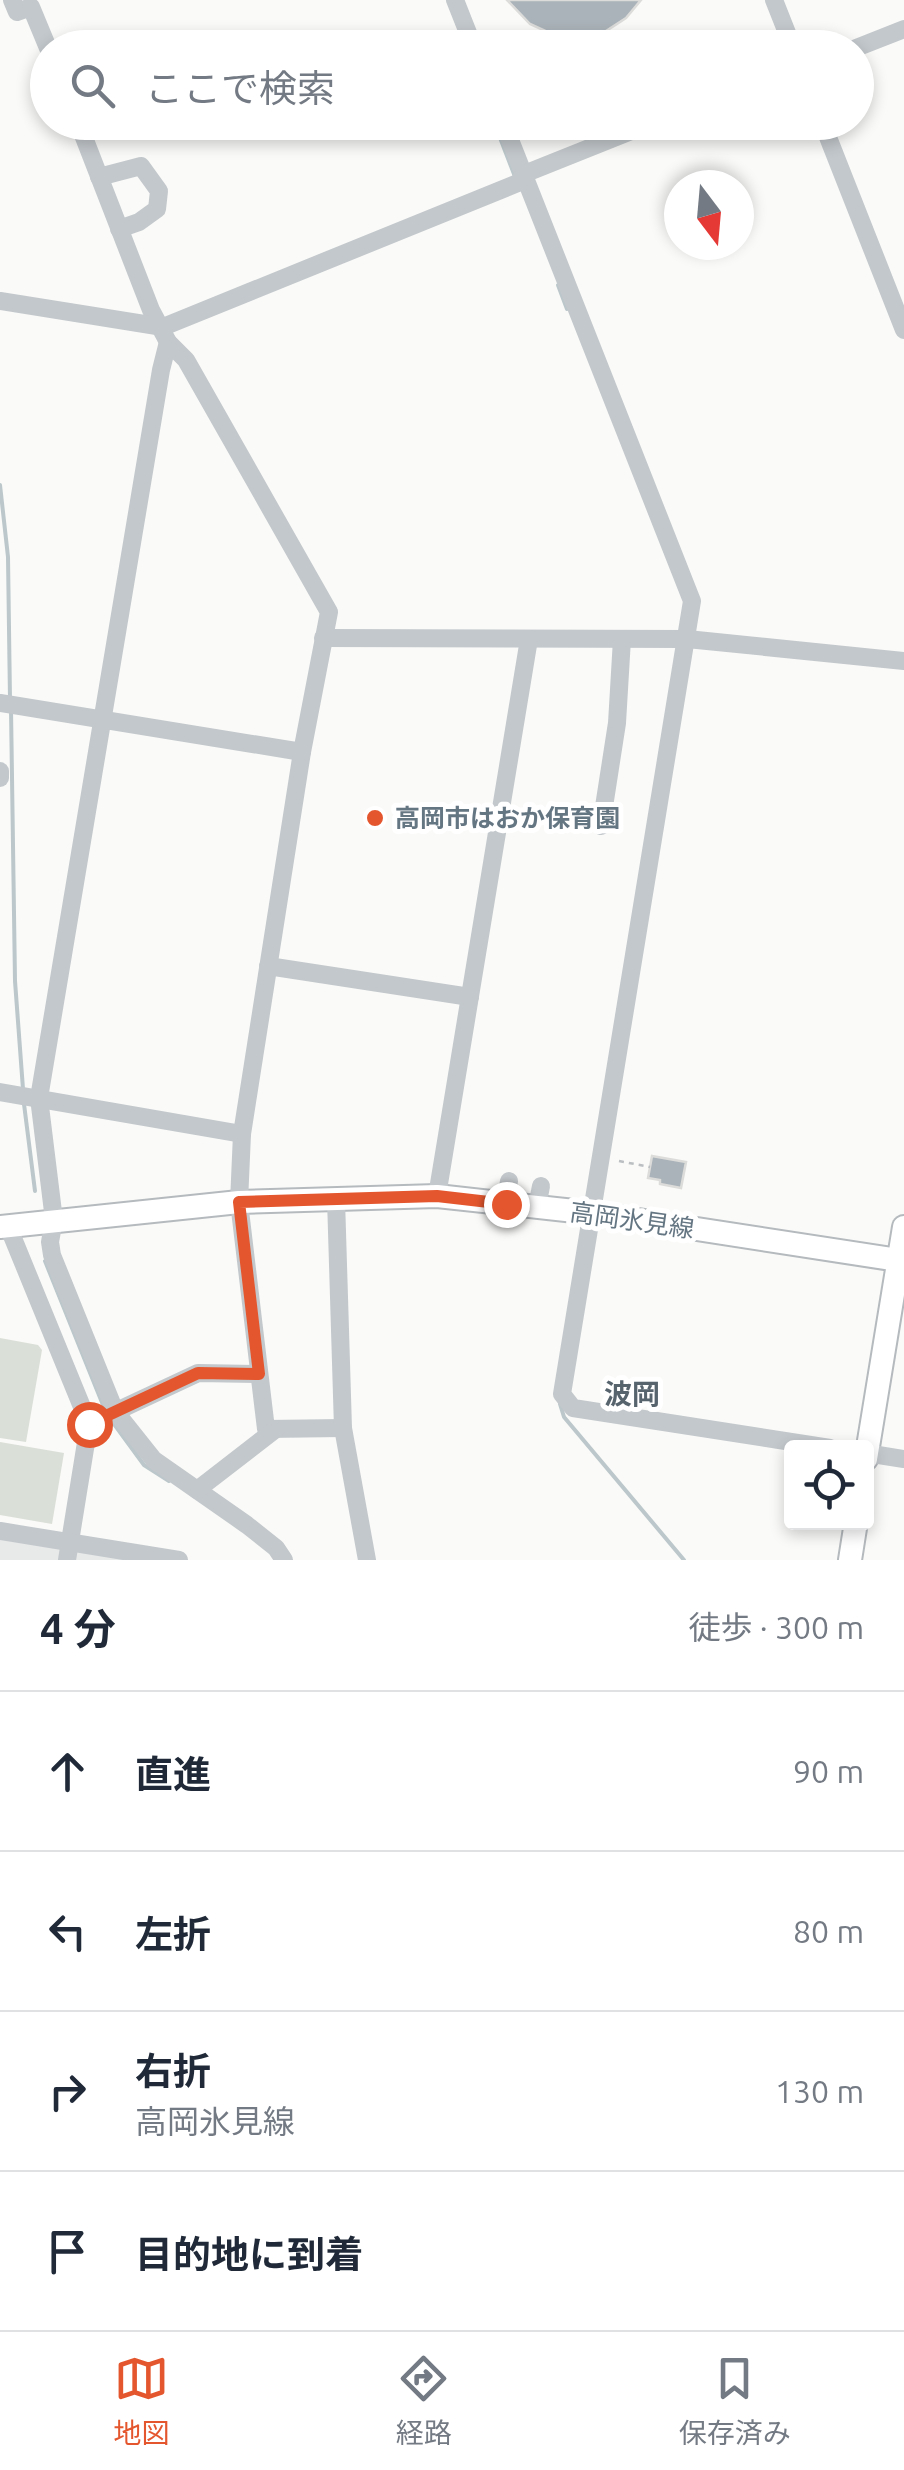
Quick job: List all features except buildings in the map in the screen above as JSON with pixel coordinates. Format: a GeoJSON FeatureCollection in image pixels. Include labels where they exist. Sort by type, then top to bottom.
{"type":"FeatureCollection","features":[{"type":"Feature","properties":{"kind":"main road","name":"高岡氷見線"},"geometry":{"type":"LineString","coordinates":[[4,1227],[239,1202],[508,1192],[539,1196],[593,1213],[901,1260]]}},
{"type":"Feature","properties":{"kind":"main road"},"geometry":{"type":"LineString","coordinates":[[870,1440],[904,1228]]}},
{"type":"Feature","properties":{"kind":"main road"},"geometry":{"type":"LineString","coordinates":[[850,1560],[855,1530]]}},
{"type":"Feature","properties":{"kind":"street"},"geometry":{"type":"LineString","coordinates":[[12,0],[16,12],[40,4],[45,30]]}},
{"type":"Feature","properties":{"kind":"street"},"geometry":{"type":"LineString","coordinates":[[455,0],[467,30]]}},
{"type":"Feature","properties":{"kind":"street"},"geometry":{"type":"LineString","coordinates":[[774,0],[786,30]]}},
{"type":"Feature","properties":{"kind":"street"},"geometry":{"type":"LineString","coordinates":[[874,41],[904,29]]}},
{"type":"Feature","properties":{"kind":"street"},"geometry":{"type":"LineString","coordinates":[[85,140],[151,310],[186,360],[329,612],[302,752],[242,1134],[239,1202],[266,1429],[343,1428]]}},
{"type":"Feature","properties":{"kind":"street"},"geometry":{"type":"LineString","coordinates":[[506,140],[514,182],[692,601],[679,639],[613,1110],[562,1394],[572,1408],[784,1441]]}},
{"type":"Feature","properties":{"kind":"street"},"geometry":{"type":"LineString","coordinates":[[0,301],[166,334],[612,140]]}},
{"type":"Feature","properties":{"kind":"street"},"geometry":{"type":"LineString","coordinates":[[829,140],[904,330]]}},
{"type":"Feature","properties":{"kind":"street"},"geometry":{"type":"LineString","coordinates":[[100,177],[141,166],[159,191],[157,209],[120,229]]}},
{"type":"Feature","properties":{"kind":"street"},"geometry":{"type":"LineString","coordinates":[[166,334],[104,720],[20,1095],[54,1220],[52,1255],[115,1411],[154,1460],[276,1548],[284,1560]]}},
{"type":"Feature","properties":{"kind":"street"},"geometry":{"type":"LineString","coordinates":[[323,638],[679,639],[904,661]]}},
{"type":"Feature","properties":{"kind":"street"},"geometry":{"type":"LineString","coordinates":[[437,1196],[529,639]]}},
{"type":"Feature","properties":{"kind":"street"},"geometry":{"type":"LineString","coordinates":[[602,826],[617,723],[622,640]]}},
{"type":"Feature","properties":{"kind":"street"},"geometry":{"type":"LineString","coordinates":[[5,704],[302,752]]}},
{"type":"Feature","properties":{"kind":"street"},"geometry":{"type":"LineString","coordinates":[[268,966],[470,997]]}},
{"type":"Feature","properties":{"kind":"street"},"geometry":{"type":"LineString","coordinates":[[20,1095],[242,1134]]}},
{"type":"Feature","properties":{"kind":"street"},"geometry":{"type":"LineString","coordinates":[[336,1198],[343,1428],[367,1560]]}},
{"type":"Feature","properties":{"kind":"street"},"geometry":{"type":"LineString","coordinates":[[4,1227],[89,1424],[69,1551]]}},
{"type":"Feature","properties":{"kind":"street"},"geometry":{"type":"LineString","coordinates":[[89,1424],[198,1373],[259,1374]]}},
{"type":"Feature","properties":{"kind":"street"},"geometry":{"type":"LineString","coordinates":[[197,1490],[276,1429]]}},
{"type":"Feature","properties":{"kind":"street"},"geometry":{"type":"LineString","coordinates":[[874,1456],[904,1459]]}},
{"type":"Feature","properties":{"kind":"street"},"geometry":{"type":"LineString","coordinates":[[0,1531],[69,1551],[179,1560]]}},
{"type":"Feature","properties":{"kind":"path"},"geometry":{"type":"LineString","coordinates":[[602,1159],[650,1166]]}},
{"type":"Feature","properties":{"kind":"shaded area"},"geometry":{"type":"Polygon","coordinates":[[[0,1338],[38,1345],[42,1350],[26,1442],[0,1438],[0,1338]]]}},
{"type":"Feature","properties":{"kind":"shaded area"},"geometry":{"type":"Polygon","coordinates":[[[0,1442],[64,1453],[52,1524],[0,1515],[0,1442]]]}},
{"type":"Feature","properties":{"kind":"shaded area"},"geometry":{"type":"Polygon","coordinates":[[[0,1538],[128,1560],[0,1560],[0,1538]]]}},
{"type":"Feature","properties":{"kind":"waterway"},"geometry":{"type":"LineString","coordinates":[[501,140],[514,174]]}},
{"type":"Feature","properties":{"kind":"waterway"},"geometry":{"type":"LineString","coordinates":[[558,285],[567,309]]}},
{"type":"Feature","properties":{"kind":"waterway"},"geometry":{"type":"LineString","coordinates":[[0,485],[8,557],[10,700]]}},
{"type":"Feature","properties":{"kind":"waterway"},"geometry":{"type":"LineString","coordinates":[[11,709],[15,981],[23,1089]]}},
{"type":"Feature","properties":{"kind":"waterway"},"geometry":{"type":"LineString","coordinates":[[24,1104],[35,1191]]}},
{"type":"Feature","properties":{"kind":"waterway"},"geometry":{"type":"LineString","coordinates":[[45,1261],[103,1405]]}},
{"type":"Feature","properties":{"kind":"waterway"},"geometry":{"type":"LineString","coordinates":[[560,1404],[564,1417],[684,1560]]}},
{"type":"Feature","properties":{"kind":"waterway"},"geometry":{"type":"LineString","coordinates":[[114,1424],[144,1465],[169,1481]]}},
{"type":"Feature","properties":{"kind":"place","name":"高岡市はおか保育園"},"geometry":{"type":"Point","coordinates":[375,818]}},
{"type":"Feature","properties":{"kind":"district","name":"波岡"},"geometry":{"type":"Point","coordinates":[632,1393]}},
{"type":"Feature","properties":{"kind":"route"},"geometry":{"type":"LineString","coordinates":[[89,1424],[198,1373],[259,1374],[239,1202],[437,1196],[506,1204]]}}]}
